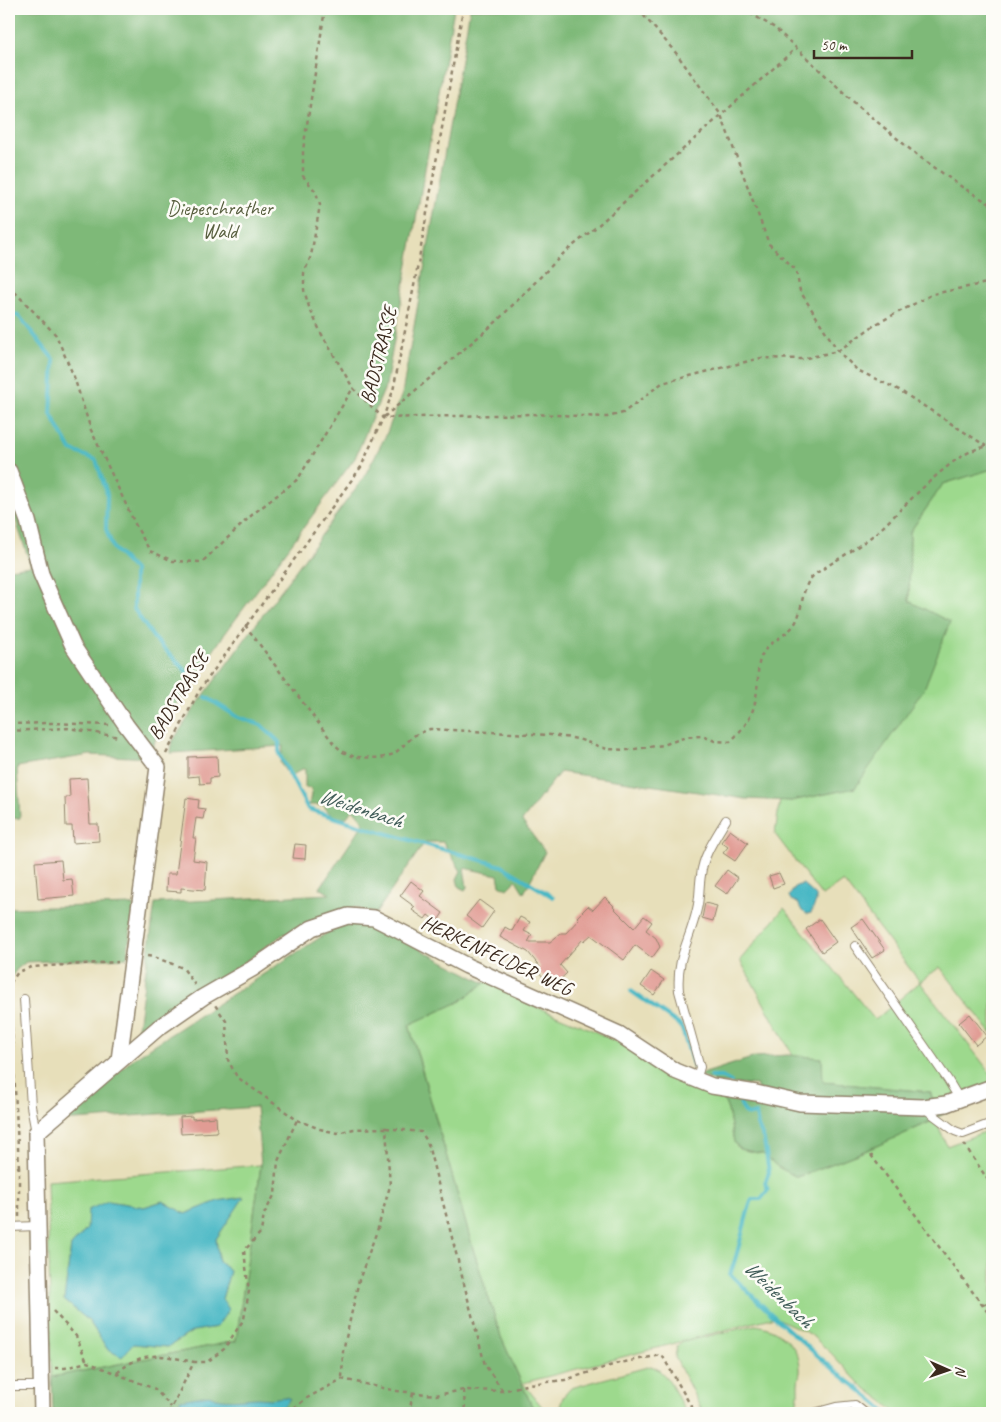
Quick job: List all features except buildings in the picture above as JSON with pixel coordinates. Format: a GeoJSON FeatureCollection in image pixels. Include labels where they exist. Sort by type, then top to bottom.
{"type":"FeatureCollection","features":[{"type":"Feature","properties":{"kind":"street","name":"BADSTRASSE"},"geometry":{"type":"LineString","coordinates":[[9,471],[28,521],[41,574],[73,646],[126,725],[158,767],[119,1060]]}},
{"type":"Feature","properties":{"kind":"street","name":"HERKENFELDER WEG"},"geometry":{"type":"LineString","coordinates":[[36,1133],[158,1028],[206,996],[252,969],[312,928],[348,916],[374,918],[467,966],[619,1034],[675,1071],[712,1086],[756,1093],[800,1104],[923,1107],[960,1100],[992,1087]]}},
{"type":"Feature","properties":{"kind":"street"},"geometry":{"type":"LineString","coordinates":[[36,1133],[42,1413]]}},
{"type":"Feature","properties":{"kind":"lane"},"geometry":{"type":"LineString","coordinates":[[696,1081],[700,1067],[679,991],[680,959],[698,908],[704,860],[726,820]]}},
{"type":"Feature","properties":{"kind":"lane"},"geometry":{"type":"LineString","coordinates":[[855,946],[960,1100]]}},
{"type":"Feature","properties":{"kind":"lane"},"geometry":{"type":"LineString","coordinates":[[24,999],[31,1106],[36,1133]]}},
{"type":"Feature","properties":{"kind":"lane"},"geometry":{"type":"LineString","coordinates":[[923,1107],[955,1131],[963,1134],[992,1123]]}},
{"type":"Feature","properties":{"kind":"lane"},"geometry":{"type":"LineString","coordinates":[[9,1227],[38,1226]]}},
{"type":"Feature","properties":{"kind":"lane"},"geometry":{"type":"LineString","coordinates":[[9,1386],[41,1386]]}},
{"type":"Feature","properties":{"kind":"lane"},"geometry":{"type":"LineString","coordinates":[[814,1413],[836,1407],[855,1405],[865,1413]]}},
{"type":"Feature","properties":{"kind":"path"},"geometry":{"type":"LineString","coordinates":[[325,9],[302,150],[303,176],[316,192],[320,206],[311,256],[304,273],[304,290],[317,324],[353,388],[383,418],[530,414],[607,417],[623,413],[662,383],[761,358],[802,360],[838,351],[876,324],[933,294],[992,282]]}},
{"type":"Feature","properties":{"kind":"path","name":"BADSTRASSE"},"geometry":{"type":"LineString","coordinates":[[158,767],[199,691],[362,467],[383,418],[393,391],[415,281],[463,9]]}},
{"type":"Feature","properties":{"kind":"path"},"geometry":{"type":"LineString","coordinates":[[638,9],[676,53],[721,114],[769,244],[796,270],[800,291],[838,351],[857,370],[899,390],[992,448]]}},
{"type":"Feature","properties":{"kind":"path"},"geometry":{"type":"LineString","coordinates":[[743,9],[775,28],[795,49],[857,105],[917,155],[962,187],[992,205]]}},
{"type":"Feature","properties":{"kind":"path"},"geometry":{"type":"LineString","coordinates":[[383,418],[496,322],[564,253],[595,228],[795,49]]}},
{"type":"Feature","properties":{"kind":"path"},"geometry":{"type":"LineString","coordinates":[[9,286],[56,335],[74,377],[91,430],[137,528],[150,551],[172,561],[202,562],[253,514],[298,479],[353,388]]}},
{"type":"Feature","properties":{"kind":"path"},"geometry":{"type":"LineString","coordinates":[[246,625],[334,744],[343,752],[355,757],[381,758],[394,754],[415,735],[430,729],[551,735],[578,740],[607,749],[628,750],[663,745],[686,737],[702,736],[715,741],[730,742],[751,718],[756,699],[758,663],[763,652],[787,633],[795,624],[801,608],[804,591],[812,577],[877,532],[902,506],[970,450],[986,446]]}},
{"type":"Feature","properties":{"kind":"path"},"geometry":{"type":"LineString","coordinates":[[9,724],[126,725]]}},
{"type":"Feature","properties":{"kind":"path"},"geometry":{"type":"LineString","coordinates":[[9,731],[68,728],[139,741]]}},
{"type":"Feature","properties":{"kind":"path"},"geometry":{"type":"LineString","coordinates":[[18,1227],[19,1167],[11,982],[18,972],[31,967],[126,961],[138,955],[154,957],[183,968],[226,1021],[228,1060],[237,1077],[297,1120],[337,1133],[354,1129],[386,1128],[421,1132],[427,1141],[486,1365],[503,1391]]}},
{"type":"Feature","properties":{"kind":"path"},"geometry":{"type":"LineString","coordinates":[[117,1374],[130,1362],[144,1356],[164,1356],[194,1362],[207,1362],[224,1349],[244,1319],[249,1291],[244,1251],[261,1232],[264,1214],[275,1194],[278,1161],[297,1120]]}},
{"type":"Feature","properties":{"kind":"path"},"geometry":{"type":"LineString","coordinates":[[342,1379],[343,1351],[359,1280],[378,1228],[390,1186],[386,1128]]}},
{"type":"Feature","properties":{"kind":"path"},"geometry":{"type":"LineString","coordinates":[[955,1131],[992,1186]]}},
{"type":"Feature","properties":{"kind":"path"},"geometry":{"type":"LineString","coordinates":[[871,1155],[992,1318]]}},
{"type":"Feature","properties":{"kind":"path"},"geometry":{"type":"LineString","coordinates":[[9,1168],[19,1167]]}},
{"type":"Feature","properties":{"kind":"path"},"geometry":{"type":"LineString","coordinates":[[983,1305],[992,1300]]}},
{"type":"Feature","properties":{"kind":"path"},"geometry":{"type":"LineString","coordinates":[[39,1302],[57,1315],[76,1336],[86,1362]]}},
{"type":"Feature","properties":{"kind":"path"},"geometry":{"type":"LineString","coordinates":[[287,1413],[307,1398],[342,1379],[397,1391],[436,1395],[464,1390],[503,1391],[528,1384],[565,1380],[620,1363],[662,1355],[695,1413]]}},
{"type":"Feature","properties":{"kind":"path"},"geometry":{"type":"LineString","coordinates":[[40,1367],[65,1368],[86,1362],[154,1388],[171,1407]]}},
{"type":"Feature","properties":{"kind":"path"},"geometry":{"type":"LineString","coordinates":[[169,1413],[194,1362]]}},
{"type":"Feature","properties":{"kind":"path"},"geometry":{"type":"LineString","coordinates":[[464,1390],[465,1413]]}},
{"type":"Feature","properties":{"kind":"path"},"geometry":{"type":"LineString","coordinates":[[409,1413],[413,1393]]}},
{"type":"Feature","properties":{"kind":"green space","name":"Diepeschrather Wald"},"geometry":{"type":"Polygon","coordinates":[[[9,9],[454,9],[386,385],[355,458],[224,635],[157,734],[150,758],[90,755],[17,767],[20,818],[9,819],[9,569],[31,566],[9,500],[9,9]]]}},
{"type":"Feature","properties":{"kind":"green space"},"geometry":{"type":"Polygon","coordinates":[[[470,9],[992,9],[992,469],[943,484],[910,532],[909,601],[950,622],[924,689],[855,788],[791,801],[746,799],[560,772],[522,821],[545,852],[524,893],[516,880],[507,889],[500,885],[498,875],[464,868],[467,887],[465,890],[459,887],[457,879],[461,871],[443,842],[425,842],[376,913],[364,911],[356,907],[282,935],[136,1042],[155,903],[330,894],[320,888],[363,824],[363,821],[353,809],[346,818],[342,818],[330,814],[324,805],[309,805],[312,789],[305,787],[305,769],[290,777],[280,763],[283,746],[171,753],[172,742],[196,706],[364,477],[386,435],[402,394],[470,9]]]}},
{"type":"Feature","properties":{"kind":"green space"},"geometry":{"type":"Polygon","coordinates":[[[992,469],[992,1034],[940,967],[920,982],[843,881],[822,896],[775,834],[780,800],[791,801],[855,788],[909,601],[910,532],[943,484],[992,469]]]}},
{"type":"Feature","properties":{"kind":"green space"},"geometry":{"type":"Polygon","coordinates":[[[134,905],[127,958],[26,962],[17,969],[9,980],[9,908],[134,905]]]}},
{"type":"Feature","properties":{"kind":"green space"},"geometry":{"type":"Polygon","coordinates":[[[784,908],[875,1020],[920,982],[992,1075],[992,1082],[934,1102],[930,1092],[822,1082],[822,1058],[793,1056],[740,960],[784,908]]]}},
{"type":"Feature","properties":{"kind":"green space"},"geometry":{"type":"Polygon","coordinates":[[[366,921],[485,983],[459,1002],[409,1025],[474,1252],[501,1337],[535,1413],[53,1413],[52,1377],[236,1341],[261,1165],[256,1107],[61,1121],[134,1058],[344,922],[366,921]]]}},
{"type":"Feature","properties":{"kind":"green space"},"geometry":{"type":"Polygon","coordinates":[[[487,981],[527,1003],[590,1029],[631,1049],[678,1081],[722,1095],[728,1110],[734,1142],[739,1149],[763,1154],[778,1167],[797,1177],[865,1151],[935,1120],[947,1146],[992,1129],[992,1413],[896,1413],[860,1384],[810,1334],[775,1317],[523,1383],[547,1413],[535,1413],[501,1337],[474,1252],[409,1024],[459,1002],[487,981]]]}},
{"type":"Feature","properties":{"kind":"green space"},"geometry":{"type":"Polygon","coordinates":[[[788,1055],[822,1058],[823,1082],[930,1092],[934,1102],[804,1099],[757,1089],[757,1085],[716,1083],[699,1075],[755,1057],[788,1055]]]}},
{"type":"Feature","properties":{"kind":"green space"},"geometry":{"type":"Polygon","coordinates":[[[722,1095],[959,1105],[900,1136],[797,1177],[778,1167],[763,1154],[740,1149],[734,1142],[728,1110],[722,1095]]]}},
{"type":"Feature","properties":{"kind":"green space"},"geometry":{"type":"Polygon","coordinates":[[[261,1165],[236,1341],[52,1377],[47,1181],[261,1165]],[[243,1197],[218,1201],[185,1214],[163,1201],[144,1207],[108,1201],[87,1229],[71,1246],[64,1300],[89,1321],[108,1350],[133,1344],[168,1347],[193,1331],[217,1327],[230,1271],[219,1262],[216,1239],[243,1197]]]}},
{"type":"Feature","properties":{"kind":"green space"},"geometry":{"type":"Polygon","coordinates":[[[755,1325],[763,1326],[778,1333],[796,1352],[800,1370],[796,1404],[785,1413],[703,1413],[675,1357],[677,1346],[683,1342],[755,1325]]]}},
{"type":"Feature","properties":{"kind":"green space"},"geometry":{"type":"Polygon","coordinates":[[[651,1366],[668,1380],[686,1413],[558,1413],[563,1397],[571,1388],[651,1366]]]}},
{"type":"Feature","properties":{"kind":"water"},"geometry":{"type":"Polygon","coordinates":[[[803,884],[816,896],[816,902],[811,913],[807,914],[789,896],[796,886],[803,884]]]}},
{"type":"Feature","properties":{"kind":"water"},"geometry":{"type":"Polygon","coordinates":[[[244,1197],[216,1239],[219,1262],[230,1271],[222,1299],[229,1309],[217,1327],[193,1331],[168,1347],[133,1344],[122,1357],[108,1350],[89,1321],[64,1300],[71,1246],[87,1229],[88,1210],[108,1201],[144,1207],[163,1201],[185,1214],[218,1201],[244,1197]]]}},
{"type":"Feature","properties":{"kind":"water"},"geometry":{"type":"Polygon","coordinates":[[[209,1395],[221,1399],[290,1398],[281,1408],[268,1413],[252,1414],[239,1411],[237,1413],[176,1413],[180,1409],[180,1400],[209,1395]]]}},
{"type":"Feature","properties":{"kind":"waterway","name":"Weidenbach"},"geometry":{"type":"LineString","coordinates":[[9,313],[19,316],[54,360],[51,414],[71,450],[96,460],[107,494],[106,529],[113,548],[134,570],[134,609],[153,637],[194,682]]}},
{"type":"Feature","properties":{"kind":"waterway","name":"Weidenbach"},"geometry":{"type":"LineString","coordinates":[[206,697],[236,716],[261,725],[279,742],[279,754],[308,809],[502,866],[553,897]]}},
{"type":"Feature","properties":{"kind":"waterway","name":"Weidenbach"},"geometry":{"type":"LineString","coordinates":[[631,991],[681,1026],[694,1067]]}},
{"type":"Feature","properties":{"kind":"waterway","name":"Weidenbach"},"geometry":{"type":"LineString","coordinates":[[711,1077],[722,1077],[731,1082]]}},
{"type":"Feature","properties":{"kind":"waterway","name":"Weidenbach"},"geometry":{"type":"LineString","coordinates":[[740,1098],[741,1106],[746,1114],[756,1114],[758,1126],[764,1140],[769,1172],[765,1183],[768,1190],[761,1199],[752,1199],[730,1274],[809,1348],[887,1413]]}}]}
